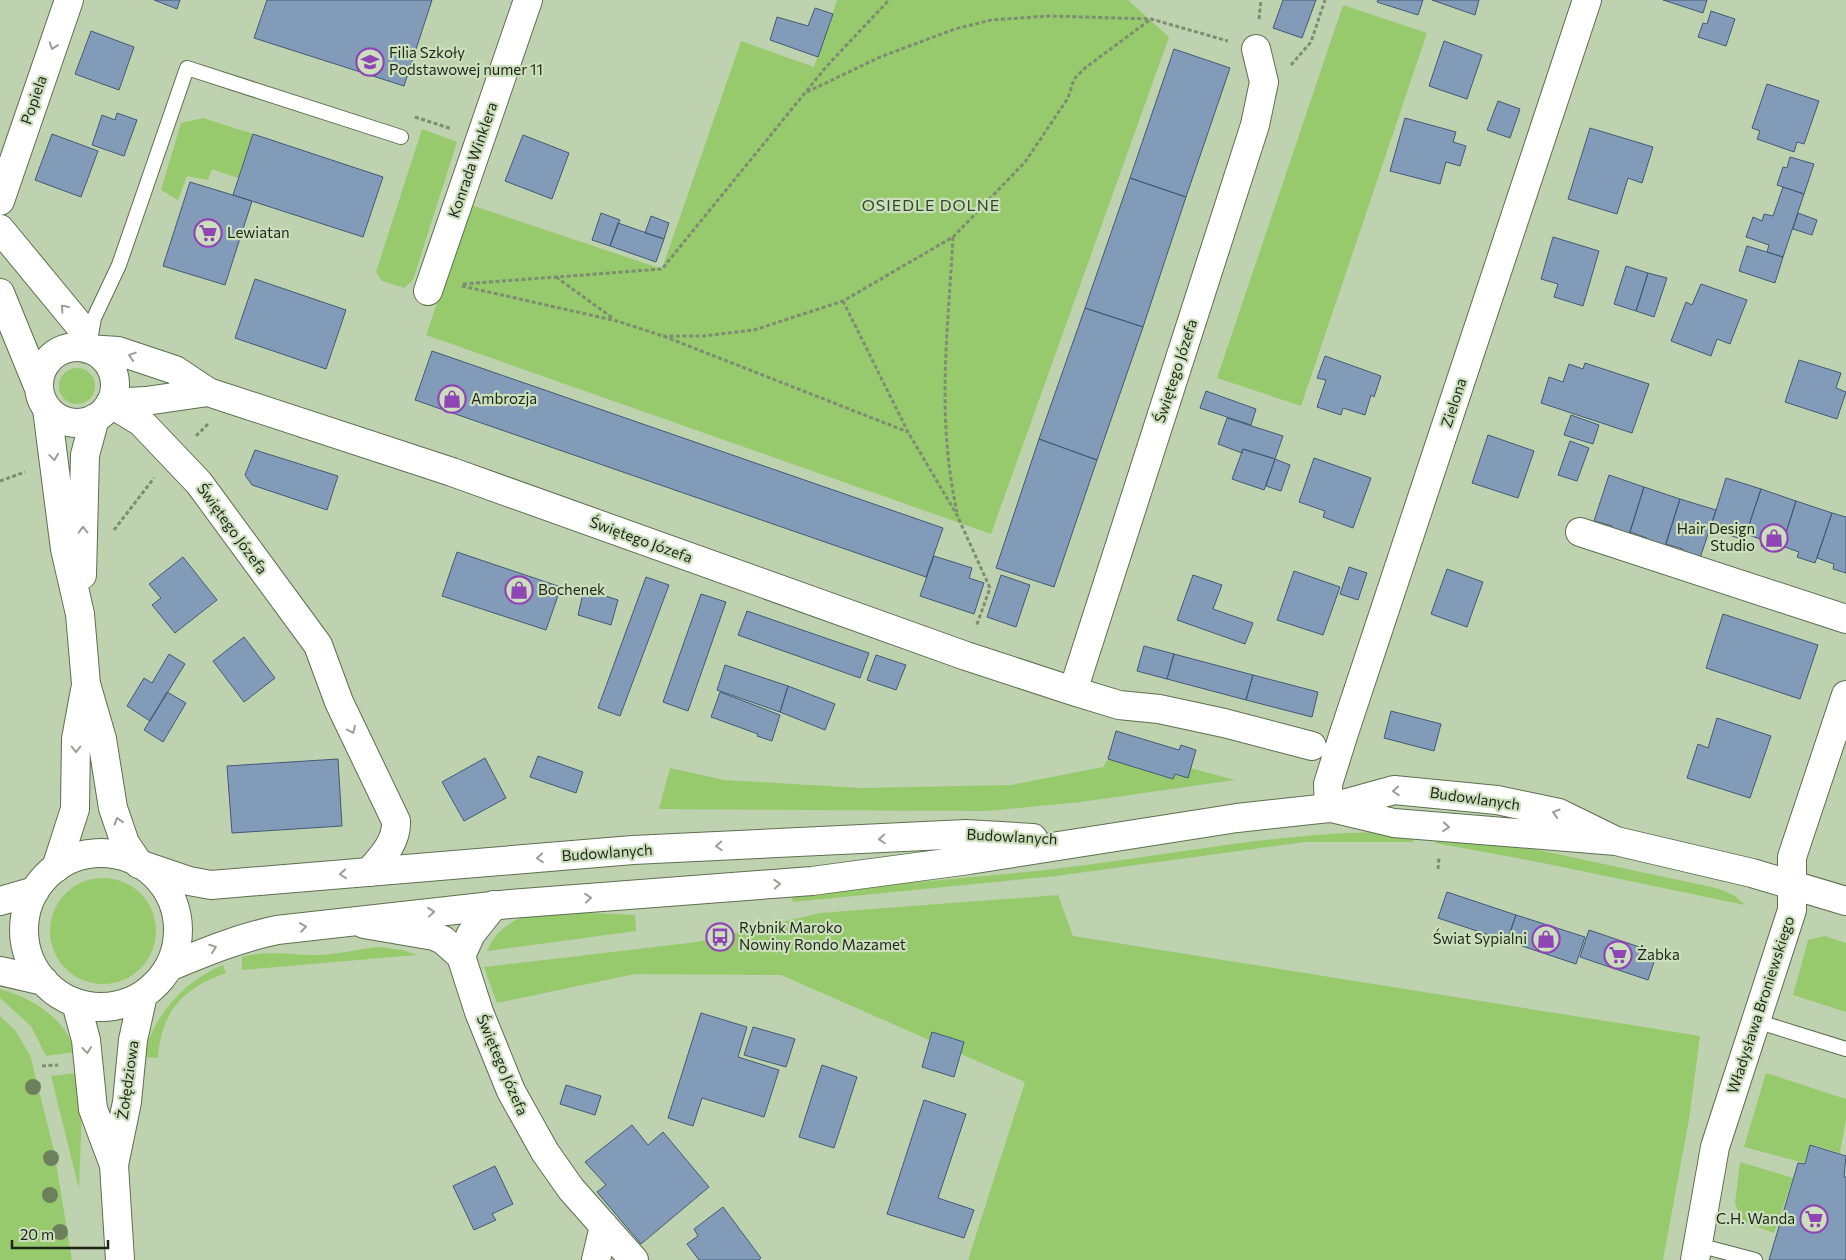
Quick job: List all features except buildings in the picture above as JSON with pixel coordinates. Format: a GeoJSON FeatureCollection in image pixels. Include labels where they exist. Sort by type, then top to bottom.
{"type":"FeatureCollection","features":[{"type":"Feature","properties":{"kind":"street","name":"Popiela"},"geometry":{"type":"LineString","coordinates":[[0,201],[69,0]]}},
{"type":"Feature","properties":{"kind":"street","name":"Konrada Winklera"},"geometry":{"type":"LineString","coordinates":[[428,291],[528,0]]}},
{"type":"Feature","properties":{"kind":"street","name":"Zielona"},"geometry":{"type":"LineString","coordinates":[[1330,808],[1328,784],[1338,751],[1587,0]]}},
{"type":"Feature","properties":{"kind":"street","name":"Świętego Józefa"},"geometry":{"type":"LineString","coordinates":[[1073,690],[1255,125],[1264,82],[1256,49]]}},
{"type":"Feature","properties":{"kind":"street"},"geometry":{"type":"LineString","coordinates":[[0,229],[80,326],[88,349]]}},
{"type":"Feature","properties":{"kind":"street"},"geometry":{"type":"LineString","coordinates":[[0,292],[43,397],[61,420],[86,422],[102,411]]}},
{"type":"Feature","properties":{"kind":"street"},"geometry":{"type":"LineString","coordinates":[[80,614],[65,548],[43,397],[44,365],[54,354],[74,347],[88,349],[100,355],[111,369],[115,387],[102,411],[85,455],[80,614],[86,684],[102,739],[116,816],[127,848],[140,864],[162,883],[175,909],[178,938],[169,967],[158,983],[134,1000],[110,1007],[76,1003],[58,994],[44,982],[32,964],[25,943],[25,922],[35,891],[56,868],[76,858],[97,854],[119,856],[140,864]]}},
{"type":"Feature","properties":{"kind":"street","name":"Świętego Józefa"},"geometry":{"type":"LineString","coordinates":[[88,349],[118,351],[175,370],[208,392],[452,472],[966,656],[1119,705],[1159,709],[1224,723],[1312,746]]}},
{"type":"Feature","properties":{"kind":"street","name":"Świętego Józefa"},"geometry":{"type":"LineString","coordinates":[[102,411],[208,392]]}},
{"type":"Feature","properties":{"kind":"street","name":"Świętego Józefa"},"geometry":{"type":"LineString","coordinates":[[102,411],[147,427],[199,483],[318,645],[333,685],[396,821],[394,836],[387,852],[369,872]]}},
{"type":"Feature","properties":{"kind":"street"},"geometry":{"type":"LineString","coordinates":[[1580,532],[1846,619]]}},
{"type":"Feature","properties":{"kind":"street"},"geometry":{"type":"LineString","coordinates":[[56,868],[75,810],[76,740],[86,684]]}},
{"type":"Feature","properties":{"kind":"street","name":"Władysława Broniewskiego"},"geometry":{"type":"LineString","coordinates":[[1696,1253],[1714,1147],[1792,910],[1792,857],[1846,696]]}},
{"type":"Feature","properties":{"kind":"street","name":"Budowlanych"},"geometry":{"type":"LineString","coordinates":[[169,967],[210,949],[259,934],[348,921],[494,905],[812,881],[969,860],[1079,841],[1260,815],[1330,808],[1394,823],[1616,841],[1752,872],[1846,901]]}},
{"type":"Feature","properties":{"kind":"street","name":"Budowlanych"},"geometry":{"type":"LineString","coordinates":[[140,864],[189,881],[211,885],[633,850],[966,834],[1079,841]]}},
{"type":"Feature","properties":{"kind":"street"},"geometry":{"type":"LineString","coordinates":[[0,901],[35,891]]}},
{"type":"Feature","properties":{"kind":"street"},"geometry":{"type":"LineString","coordinates":[[348,921],[434,936],[443,940],[461,956],[471,934],[494,905]]}},
{"type":"Feature","properties":{"kind":"street","name":"Świętego Józefa"},"geometry":{"type":"LineString","coordinates":[[461,956],[479,1012],[511,1092],[526,1121],[571,1189],[634,1260]]}},
{"type":"Feature","properties":{"kind":"street"},"geometry":{"type":"LineString","coordinates":[[0,971],[44,982]]}},
{"type":"Feature","properties":{"kind":"street","name":"Żołędziowa"},"geometry":{"type":"LineString","coordinates":[[120,1260],[114,1165],[127,1102],[133,1040],[143,995]]}},
{"type":"Feature","properties":{"kind":"street","name":"Żołędziowa"},"geometry":{"type":"LineString","coordinates":[[76,1003],[86,1040],[93,1108],[114,1165]]}},
{"type":"Feature","properties":{"kind":"street"},"geometry":{"type":"LineString","coordinates":[[596,1260],[604,1226]]}},
{"type":"Feature","properties":{"kind":"lane"},"geometry":{"type":"LineString","coordinates":[[88,349],[94,318],[118,264],[187,68],[401,137]]}},
{"type":"Feature","properties":{"kind":"lane"},"geometry":{"type":"LineString","coordinates":[[1756,1021],[1846,1049]]}},
{"type":"Feature","properties":{"kind":"lane"},"geometry":{"type":"LineString","coordinates":[[1696,1253],[1755,1260]]}},
{"type":"Feature","properties":{"kind":"path"},"geometry":{"type":"LineString","coordinates":[[889,0],[804,94],[662,269],[456,284],[616,321],[662,336],[908,432]]}},
{"type":"Feature","properties":{"kind":"path"},"geometry":{"type":"LineString","coordinates":[[1264,82],[1288,69],[1311,42],[1325,0]]}},
{"type":"Feature","properties":{"kind":"path"},"geometry":{"type":"LineString","coordinates":[[804,94],[880,57],[955,29],[991,20],[1049,16],[1151,19],[1256,49]]}},
{"type":"Feature","properties":{"kind":"path"},"geometry":{"type":"LineString","coordinates":[[662,336],[703,336],[754,330],[843,301],[953,237],[1024,162],[1068,98],[1074,79],[1085,68],[1151,19]]}},
{"type":"Feature","properties":{"kind":"path"},"geometry":{"type":"LineString","coordinates":[[412,116],[481,139]]}},
{"type":"Feature","properties":{"kind":"path"},"geometry":{"type":"LineString","coordinates":[[953,237],[943,392],[948,473],[957,515]]}},
{"type":"Feature","properties":{"kind":"path"},"geometry":{"type":"LineString","coordinates":[[556,277],[616,321]]}},
{"type":"Feature","properties":{"kind":"path"},"geometry":{"type":"LineString","coordinates":[[843,301],[908,432],[957,515],[990,588],[966,656]]}},
{"type":"Feature","properties":{"kind":"path"},"geometry":{"type":"LineString","coordinates":[[194,438],[213,418]]}},
{"type":"Feature","properties":{"kind":"path"},"geometry":{"type":"LineString","coordinates":[[0,481],[33,470]]}},
{"type":"Feature","properties":{"kind":"path"},"geometry":{"type":"LineString","coordinates":[[109,536],[160,470]]}},
{"type":"Feature","properties":{"kind":"path"},"geometry":{"type":"LineString","coordinates":[[1438,869],[1440,852]]}},
{"type":"Feature","properties":{"kind":"green space"},"geometry":{"type":"Polygon","coordinates":[[[837,0],[1128,0],[1169,37],[991,534],[426,335],[471,205],[662,269],[741,41],[814,67],[837,0]]]}},
{"type":"Feature","properties":{"kind":"green space"},"geometry":{"type":"Polygon","coordinates":[[[1343,5],[1427,33],[1301,406],[1217,378],[1343,5]]]}},
{"type":"Feature","properties":{"kind":"green space"},"geometry":{"type":"Polygon","coordinates":[[[203,118],[253,134],[238,178],[212,169],[208,180],[187,176],[178,200],[161,190],[181,123],[203,118]]]}},
{"type":"Feature","properties":{"kind":"green space"},"geometry":{"type":"Polygon","coordinates":[[[422,129],[457,142],[413,280],[404,288],[382,281],[376,272],[422,129]]]}},
{"type":"Feature","properties":{"kind":"green space"},"geometry":{"type":"Polygon","coordinates":[[[77,368],[84,369],[90,373],[94,379],[94,393],[90,399],[84,403],[77,404],[70,403],[64,399],[60,393],[59,386],[60,379],[64,373],[70,369],[77,368]]]}},
{"type":"Feature","properties":{"kind":"green space"},"geometry":{"type":"Polygon","coordinates":[[[1115,748],[1235,780],[1081,802],[986,811],[659,809],[670,768],[724,780],[862,788],[1011,785],[1103,767],[1115,748]]]}},
{"type":"Feature","properties":{"kind":"green space"},"geometry":{"type":"Polygon","coordinates":[[[1376,832],[1414,833],[1413,842],[1305,842],[1056,876],[793,902],[791,895],[1078,866],[1301,836],[1376,832]]]}},
{"type":"Feature","properties":{"kind":"green space"},"geometry":{"type":"Polygon","coordinates":[[[1436,835],[1543,851],[1716,888],[1734,895],[1745,905],[1538,862],[1435,843],[1436,835]]]}},
{"type":"Feature","properties":{"kind":"green space"},"geometry":{"type":"Polygon","coordinates":[[[103,878],[123,882],[140,894],[152,911],[156,931],[152,951],[140,968],[123,980],[103,984],[83,980],[66,968],[54,951],[50,931],[54,911],[66,894],[83,882],[103,878]]]}},
{"type":"Feature","properties":{"kind":"green space"},"geometry":{"type":"Polygon","coordinates":[[[1058,895],[1073,936],[1700,1036],[1689,1119],[1663,1260],[968,1260],[1025,1082],[781,975],[635,974],[497,1003],[484,967],[697,942],[820,913],[1058,895]]]}},
{"type":"Feature","properties":{"kind":"green space"},"geometry":{"type":"Polygon","coordinates":[[[540,911],[635,915],[636,931],[487,951],[496,936],[508,925],[515,920],[540,911]]]}},
{"type":"Feature","properties":{"kind":"green space"},"geometry":{"type":"Polygon","coordinates":[[[1825,936],[1846,943],[1846,1012],[1793,995],[1808,940],[1825,936]]]}},
{"type":"Feature","properties":{"kind":"green space"},"geometry":{"type":"Polygon","coordinates":[[[378,947],[403,950],[416,955],[242,970],[242,957],[252,955],[270,953],[324,955],[378,947]]]}},
{"type":"Feature","properties":{"kind":"green space"},"geometry":{"type":"Polygon","coordinates":[[[223,965],[226,973],[211,979],[186,994],[169,1015],[160,1042],[158,1058],[144,1057],[155,1027],[172,1001],[195,980],[223,965]]]}},
{"type":"Feature","properties":{"kind":"green space"},"geometry":{"type":"Polygon","coordinates":[[[0,989],[24,998],[56,1019],[70,1040],[74,1052],[46,1056],[31,1026],[0,998],[0,989]]]}},
{"type":"Feature","properties":{"kind":"green space"},"geometry":{"type":"Polygon","coordinates":[[[0,1016],[15,1030],[30,1055],[54,1151],[72,1260],[0,1260],[0,1016]]]}},
{"type":"Feature","properties":{"kind":"green space"},"geometry":{"type":"Polygon","coordinates":[[[77,1073],[82,1109],[79,1189],[51,1076],[77,1073]]]}},
{"type":"Feature","properties":{"kind":"green space"},"geometry":{"type":"Polygon","coordinates":[[[1766,1073],[1846,1099],[1846,1118],[1840,1153],[1810,1144],[1804,1163],[1744,1147],[1766,1073]]]}},
{"type":"Feature","properties":{"kind":"green space"},"geometry":{"type":"Polygon","coordinates":[[[1740,1162],[1793,1178],[1774,1233],[1742,1221],[1735,1203],[1740,1162]]]}},
{"type":"Feature","properties":{"kind":"place","name":"Filia Szkoły Podstawowej numer 11"},"geometry":{"type":"Point","coordinates":[370,62]}},
{"type":"Feature","properties":{"kind":"place","name":"Lewiatan"},"geometry":{"type":"Point","coordinates":[208,233]}},
{"type":"Feature","properties":{"kind":"place","name":"Ambrozja"},"geometry":{"type":"Point","coordinates":[452,399]}},
{"type":"Feature","properties":{"kind":"place","name":"Hair Design Studio"},"geometry":{"type":"Point","coordinates":[1774,538]}},
{"type":"Feature","properties":{"kind":"place","name":"Bochenek"},"geometry":{"type":"Point","coordinates":[519,590]}},
{"type":"Feature","properties":{"kind":"place","name":"Rybnik Maroko Nowiny Rondo Mazamet"},"geometry":{"type":"Point","coordinates":[720,937]}},
{"type":"Feature","properties":{"kind":"place","name":"Świat Sypialni"},"geometry":{"type":"Point","coordinates":[1546,939]}},
{"type":"Feature","properties":{"kind":"place","name":"Żabka"},"geometry":{"type":"Point","coordinates":[1618,955]}},
{"type":"Feature","properties":{"kind":"place","name":"C.H. Wanda"},"geometry":{"type":"Point","coordinates":[1814,1219]}},
{"type":"Feature","properties":{"kind":"district","name":"OSIEDLE DOLNE"},"geometry":{"type":"Point","coordinates":[931,205]}}]}
